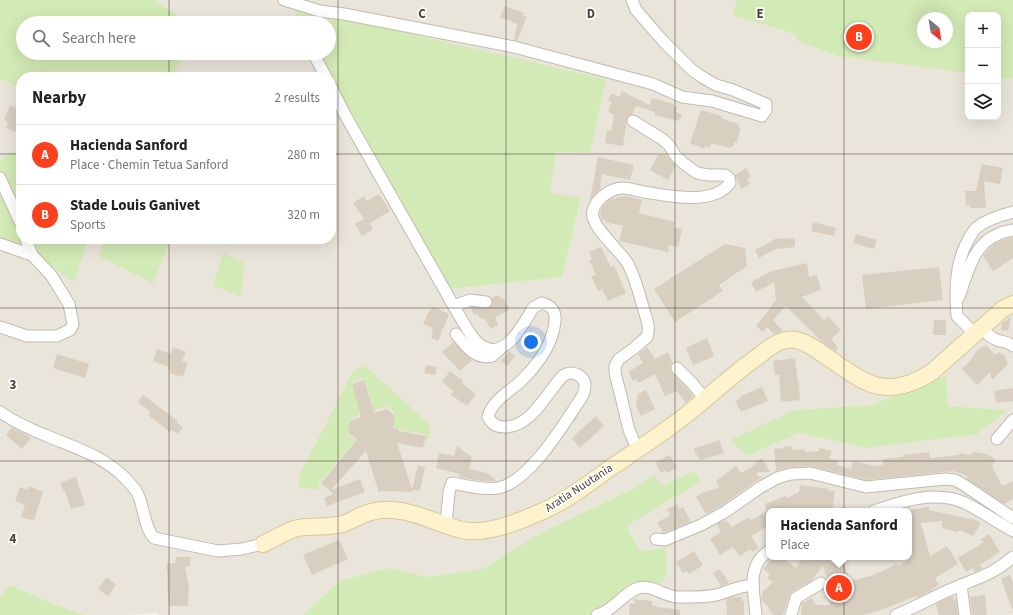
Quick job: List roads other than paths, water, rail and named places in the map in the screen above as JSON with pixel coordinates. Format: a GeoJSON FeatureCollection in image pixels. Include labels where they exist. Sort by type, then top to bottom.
{"type":"FeatureCollection","features":[{"type":"Feature","properties":{"kind":"street"},"geometry":{"type":"LineString","coordinates":[[284,0],[320,11],[514,47],[653,84],[682,97],[712,101],[762,116],[766,110],[766,104],[733,90],[716,85],[692,70],[663,41],[636,10],[632,0]]}},
{"type":"Feature","properties":{"kind":"street"},"geometry":{"type":"LineString","coordinates":[[317,60],[323,72]]}},
{"type":"Feature","properties":{"kind":"street"},"geometry":{"type":"LineString","coordinates":[[336,97],[474,339],[482,348],[492,350],[501,348]]}},
{"type":"Feature","properties":{"kind":"street"},"geometry":{"type":"LineString","coordinates":[[633,121],[662,139],[689,168],[697,174],[725,175],[729,178],[730,182],[726,188],[712,195],[700,197],[664,195],[624,188],[615,189],[607,192],[593,209],[592,214],[600,230],[628,264],[633,275],[648,324],[647,337],[634,349],[619,359],[615,366],[616,380],[624,406],[627,425],[635,443],[639,448]]}},
{"type":"Feature","properties":{"kind":"street"},"geometry":{"type":"LineString","coordinates":[[0,178],[16,213]]}},
{"type":"Feature","properties":{"kind":"street"},"geometry":{"type":"LineString","coordinates":[[1013,212],[984,223],[975,229],[962,251],[956,280],[957,316],[978,331],[997,340],[1007,342],[1013,346]]}},
{"type":"Feature","properties":{"kind":"street"},"geometry":{"type":"LineString","coordinates":[[957,301],[977,250],[983,243],[998,234],[1013,230]]}},
{"type":"Feature","properties":{"kind":"street"},"geometry":{"type":"LineString","coordinates":[[0,244],[32,255]]}},
{"type":"Feature","properties":{"kind":"street"},"geometry":{"type":"LineString","coordinates":[[0,327],[27,336],[57,336],[70,330],[73,324],[69,304],[51,275],[32,255],[28,244]]}},
{"type":"Feature","properties":{"kind":"street"},"geometry":{"type":"LineString","coordinates":[[454,306],[470,300],[486,302]]}},
{"type":"Feature","properties":{"kind":"street"},"geometry":{"type":"LineString","coordinates":[[446,525],[449,492],[452,483],[499,488],[514,480],[530,468],[548,445],[583,395],[585,387],[584,381],[580,376],[573,373],[564,375],[535,412],[521,423],[509,427],[499,427],[493,425],[488,417],[496,402],[524,379],[538,362],[549,343],[554,329],[556,316],[554,310],[549,305],[542,303],[534,307],[516,335],[492,356],[481,357],[476,355],[456,334]]}},
{"type":"Feature","properties":{"kind":"street","name":"Aratia Nuutania"},"geometry":{"type":"LineString","coordinates":[[263,544],[298,528],[332,526],[346,523],[374,511],[396,510],[420,515],[466,531],[482,531],[513,523],[546,510],[559,503],[677,422],[753,359],[777,343],[786,340],[801,341],[819,351],[861,380],[884,388],[896,388],[920,379],[932,372],[1004,308],[1013,304]]}},
{"type":"Feature","properties":{"kind":"street"},"geometry":{"type":"LineString","coordinates":[[677,368],[692,383],[704,399]]}},
{"type":"Feature","properties":{"kind":"street"},"geometry":{"type":"LineString","coordinates":[[0,412],[12,420],[51,438],[88,452],[116,470],[126,479],[139,496],[150,535],[154,538],[218,551],[263,544]]}},
{"type":"Feature","properties":{"kind":"street"},"geometry":{"type":"LineString","coordinates":[[998,439],[1013,420]]}},
{"type":"Feature","properties":{"kind":"street"},"geometry":{"type":"LineString","coordinates":[[656,539],[665,540],[701,525],[725,512],[761,487],[777,478],[791,474],[810,473],[866,486],[945,479],[955,480],[976,492],[1013,518]]}},
{"type":"Feature","properties":{"kind":"street"},"geometry":{"type":"LineString","coordinates":[[883,508],[914,499],[942,498],[965,503],[1013,531]]}},
{"type":"Feature","properties":{"kind":"street"},"geometry":{"type":"LineString","coordinates":[[756,615],[753,585],[755,567],[766,553]]}},
{"type":"Feature","properties":{"kind":"street"},"geometry":{"type":"LineString","coordinates":[[896,615],[992,572],[1012,559]]}},
{"type":"Feature","properties":{"kind":"street"},"geometry":{"type":"LineString","coordinates":[[791,615],[796,598],[821,583]]}},
{"type":"Feature","properties":{"kind":"street"},"geometry":{"type":"LineString","coordinates":[[597,615],[605,612],[626,595],[647,587],[667,596],[686,597],[715,595],[741,586],[753,585]]}},
{"type":"Feature","properties":{"kind":"street"},"geometry":{"type":"LineString","coordinates":[[961,585],[965,615]]}},
{"type":"Feature","properties":{"kind":"place","name":"Stade Louis Ganivet"},"geometry":{"type":"Point","coordinates":[859,37]}},
{"type":"Feature","properties":{"kind":"place","name":"Hacienda Sanford"},"geometry":{"type":"Point","coordinates":[839,588]}}]}
